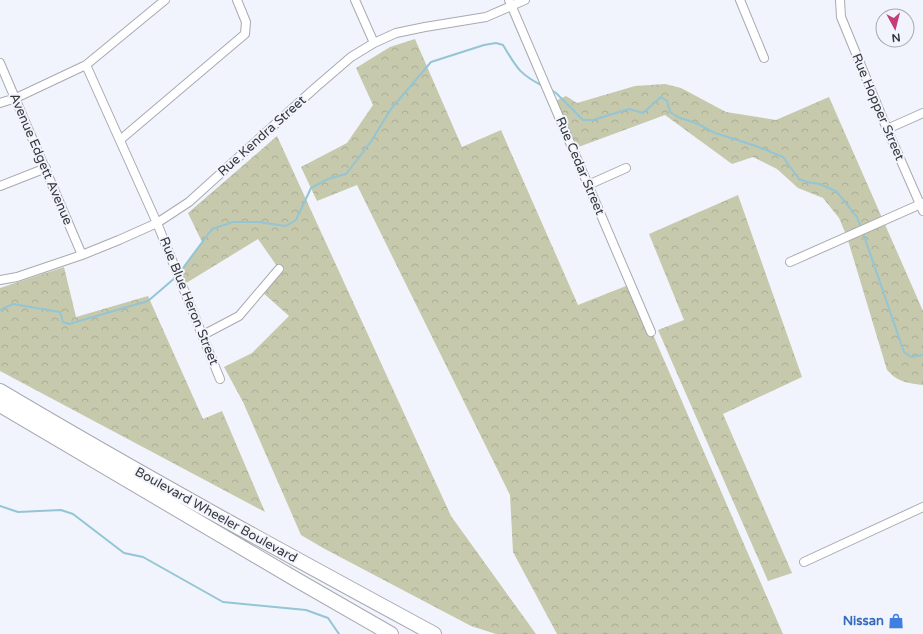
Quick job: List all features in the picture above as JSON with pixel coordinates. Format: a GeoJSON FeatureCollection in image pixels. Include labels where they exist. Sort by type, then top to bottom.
{"type":"FeatureCollection","features":[{"type":"Feature","properties":{"kind":"highway","name":"Boulevard Wheeler Boulevard"},"geometry":{"type":"LineString","coordinates":[[0,391],[93,446],[434,634]]}},
{"type":"Feature","properties":{"kind":"highway","name":"Boulevard Wheeler Boulevard"},"geometry":{"type":"LineString","coordinates":[[0,405],[391,634]]}},
{"type":"Feature","properties":{"kind":"street"},"geometry":{"type":"LineString","coordinates":[[0,103],[16,98],[86,65],[165,0]]}},
{"type":"Feature","properties":{"kind":"street"},"geometry":{"type":"LineString","coordinates":[[120,140],[245,34],[246,22],[237,0]]}},
{"type":"Feature","properties":{"kind":"street"},"geometry":{"type":"LineString","coordinates":[[355,0],[374,43]]}},
{"type":"Feature","properties":{"kind":"street","name":"Rue Kendra Street"},"geometry":{"type":"LineString","coordinates":[[0,280],[17,277],[82,255],[157,223],[189,202],[351,57],[374,43],[396,33],[486,17],[510,3],[525,0]]}},
{"type":"Feature","properties":{"kind":"street"},"geometry":{"type":"LineString","coordinates":[[740,0],[764,58]]}},
{"type":"Feature","properties":{"kind":"street","name":"Rue Hopper Street"},"geometry":{"type":"LineString","coordinates":[[840,0],[841,17],[887,129],[922,206]]}},
{"type":"Feature","properties":{"kind":"street","name":"Rue Cedar Street"},"geometry":{"type":"LineString","coordinates":[[510,3],[651,332]]}},
{"type":"Feature","properties":{"kind":"street","name":"Avenue Edgett Avenue"},"geometry":{"type":"LineString","coordinates":[[0,63],[82,255]]}},
{"type":"Feature","properties":{"kind":"street","name":"Rue Blue Heron Street"},"geometry":{"type":"LineString","coordinates":[[86,65],[157,223],[220,379]]}},
{"type":"Feature","properties":{"kind":"street"},"geometry":{"type":"LineString","coordinates":[[887,129],[923,114]]}},
{"type":"Feature","properties":{"kind":"street"},"geometry":{"type":"LineString","coordinates":[[0,186],[46,168]]}},
{"type":"Feature","properties":{"kind":"street"},"geometry":{"type":"LineString","coordinates":[[588,185],[626,168]]}},
{"type":"Feature","properties":{"kind":"street"},"geometry":{"type":"LineString","coordinates":[[790,262],[922,206]]}},
{"type":"Feature","properties":{"kind":"street"},"geometry":{"type":"LineString","coordinates":[[203,335],[239,316],[279,269]]}},
{"type":"Feature","properties":{"kind":"street"},"geometry":{"type":"LineString","coordinates":[[804,562],[923,507]]}},
{"type":"Feature","properties":{"kind":"green space"},"geometry":{"type":"Polygon","coordinates":[[[415,39],[462,147],[501,130],[578,305],[631,284],[783,634],[557,634],[513,552],[510,495],[357,185],[317,201],[301,167],[347,143],[373,105],[356,68],[390,47],[415,39]]]}},
{"type":"Feature","properties":{"kind":"green space"},"geometry":{"type":"Polygon","coordinates":[[[665,84],[681,88],[726,112],[776,120],[829,97],[923,311],[923,385],[903,381],[895,377],[887,370],[847,237],[839,218],[823,198],[798,188],[777,169],[753,157],[732,164],[665,115],[573,149],[553,102],[566,96],[577,103],[635,86],[665,84]]]}},
{"type":"Feature","properties":{"kind":"green space"},"geometry":{"type":"Polygon","coordinates":[[[277,136],[451,516],[536,634],[496,634],[471,626],[301,535],[243,402],[224,367],[252,353],[289,316],[261,291],[279,269],[258,239],[183,285],[178,274],[202,242],[188,213],[277,136]]]}},
{"type":"Feature","properties":{"kind":"green space"},"geometry":{"type":"Polygon","coordinates":[[[738,195],[802,377],[723,414],[792,573],[768,581],[658,330],[684,320],[649,234],[738,195]]]}},
{"type":"Feature","properties":{"kind":"green space"},"geometry":{"type":"Polygon","coordinates":[[[64,267],[76,317],[148,296],[203,419],[222,411],[265,512],[0,371],[0,288],[64,267]]]}},
{"type":"Feature","properties":{"kind":"waterway"},"geometry":{"type":"LineString","coordinates":[[180,272],[212,229],[233,222],[258,222],[286,226],[296,220],[311,188],[328,179],[346,174],[370,143],[391,109],[431,62],[484,45],[496,43],[503,45],[515,65],[523,74],[543,86]]}},
{"type":"Feature","properties":{"kind":"waterway"},"geometry":{"type":"LineString","coordinates":[[551,90],[556,93],[583,120],[593,120],[629,109],[643,113],[661,97],[667,101],[670,112],[680,118],[696,123],[715,133],[756,146],[783,157],[799,179],[820,184],[837,192],[857,217],[861,228]]}},
{"type":"Feature","properties":{"kind":"waterway"},"geometry":{"type":"LineString","coordinates":[[863,233],[904,352],[911,357],[923,355]]}},
{"type":"Feature","properties":{"kind":"waterway"},"geometry":{"type":"LineString","coordinates":[[0,310],[13,304],[60,312],[63,322],[69,324],[148,301],[176,277]]}},
{"type":"Feature","properties":{"kind":"waterway"},"geometry":{"type":"LineString","coordinates":[[0,506],[18,512],[61,510],[73,514],[124,553],[143,557],[223,602],[306,610],[328,618],[339,634]]}},
{"type":"Feature","properties":{"kind":"place","name":"Nissan"},"geometry":{"type":"Point","coordinates":[896,621]}}]}
